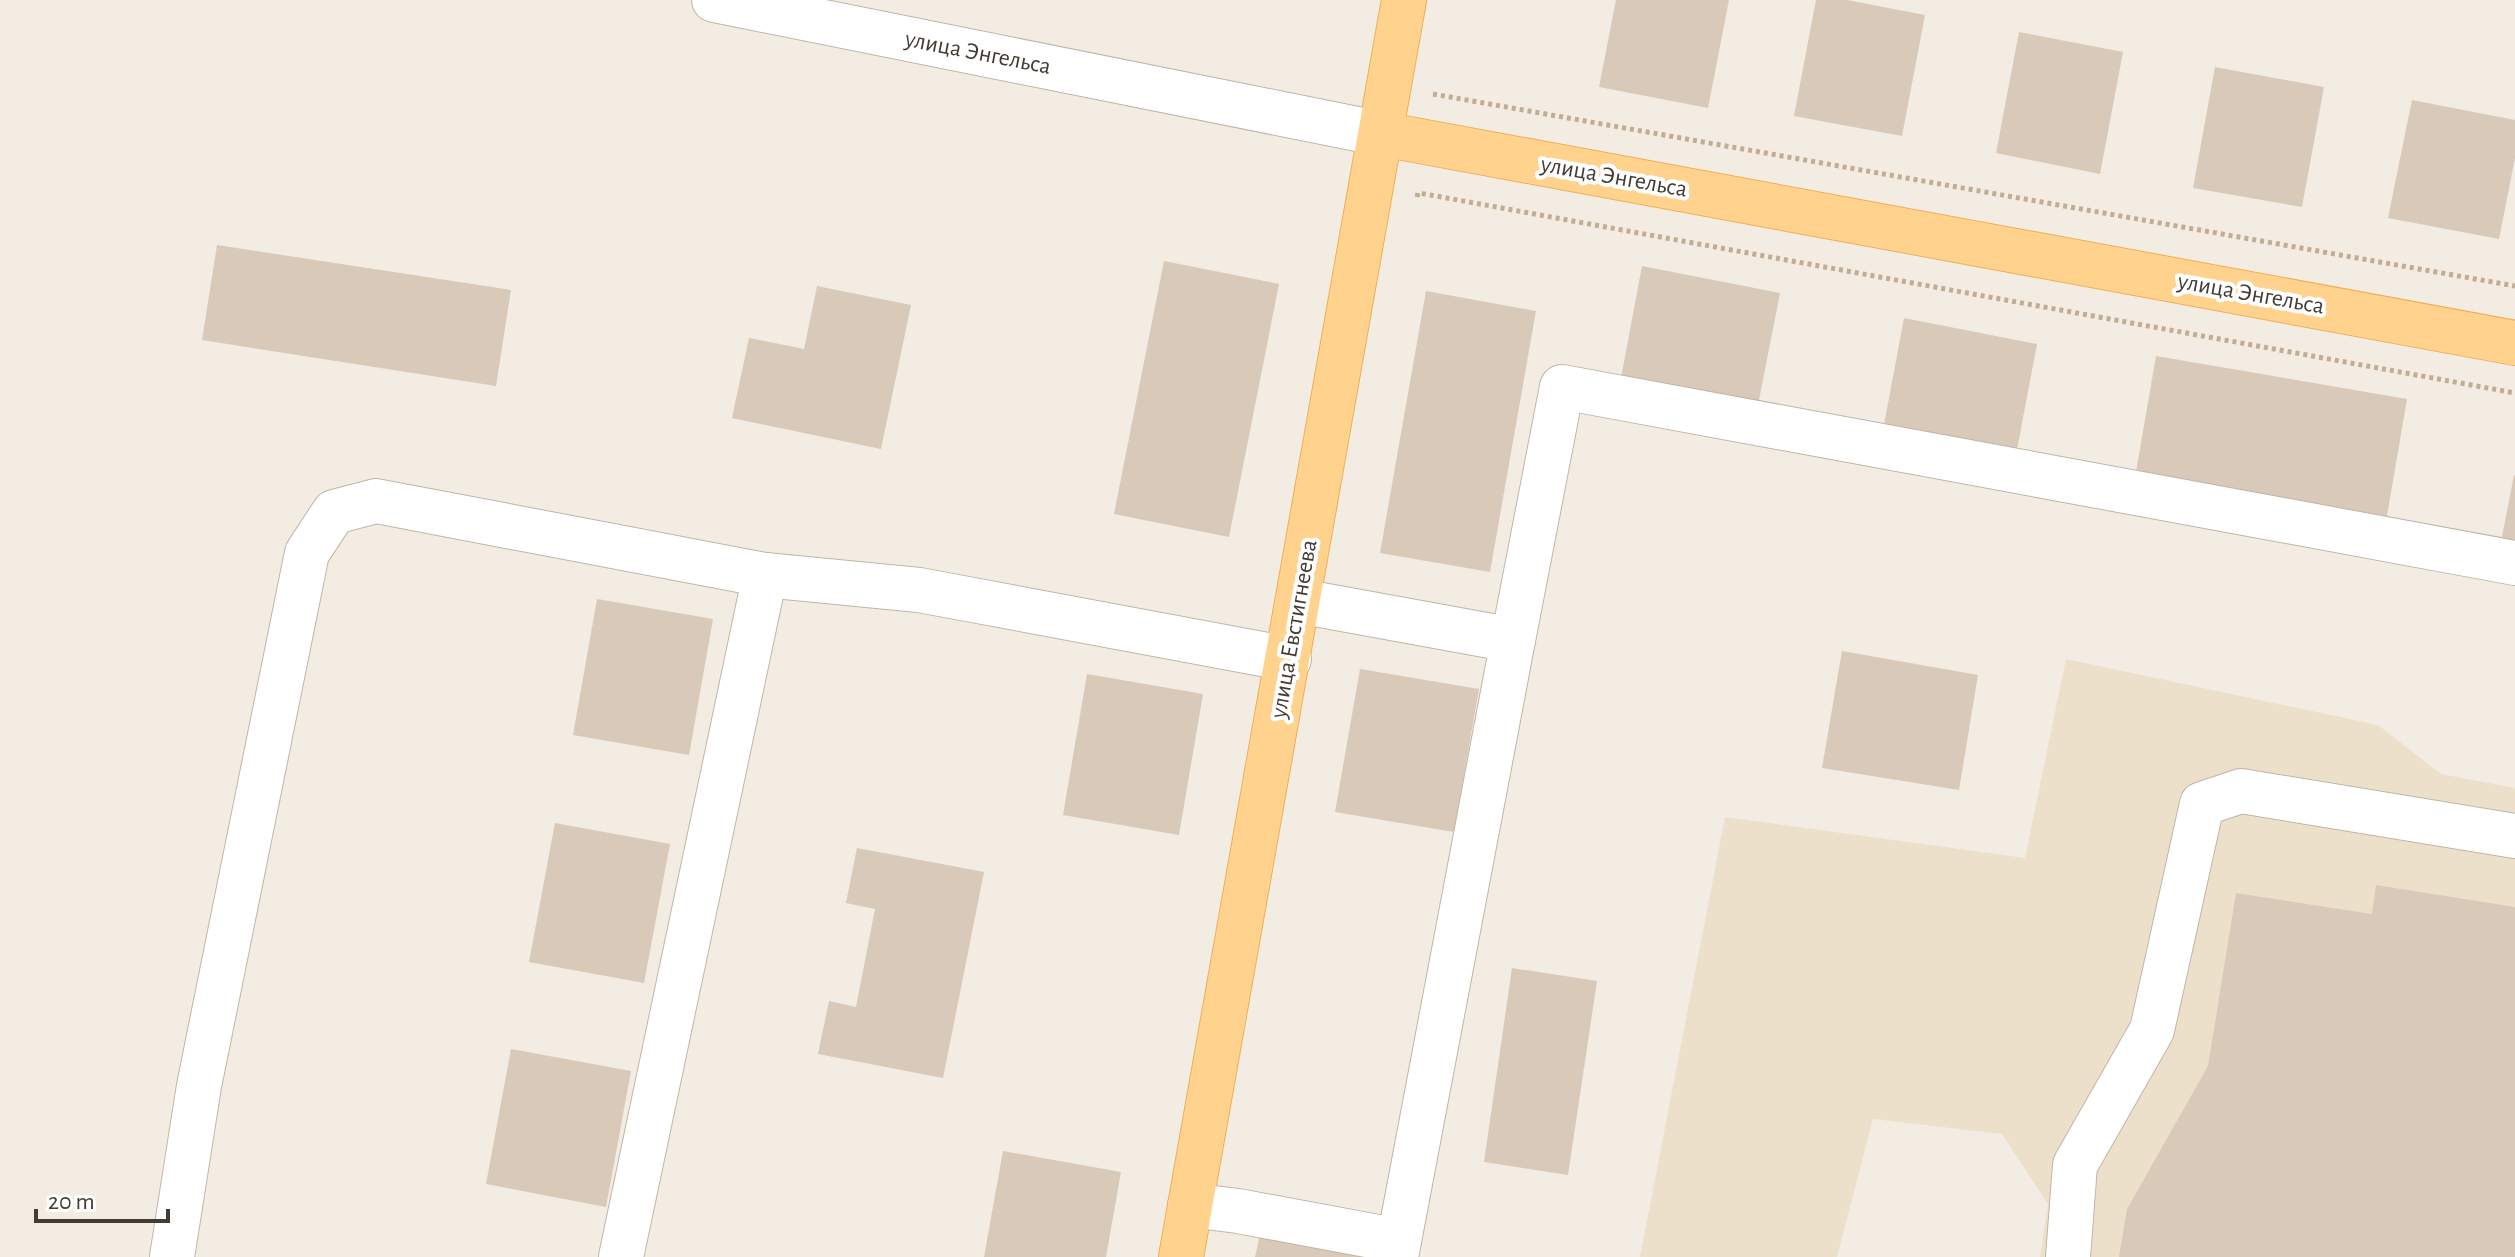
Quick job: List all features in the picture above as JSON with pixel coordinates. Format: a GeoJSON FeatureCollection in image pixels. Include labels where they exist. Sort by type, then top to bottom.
{"type":"FeatureCollection","features":[{"type":"Feature","properties":{"kind":"main road","name":"улица Евстигнеева"},"geometry":{"type":"LineString","coordinates":[[1181,1257],[1404,0]]}},
{"type":"Feature","properties":{"kind":"main road","name":"улица Энгельса"},"geometry":{"type":"LineString","coordinates":[[1382,134],[2515,343]]}},
{"type":"Feature","properties":{"kind":"street","name":"улица Энгельса"},"geometry":{"type":"LineString","coordinates":[[714,0],[1382,134]]}},
{"type":"Feature","properties":{"kind":"street"},"geometry":{"type":"LineString","coordinates":[[1190,1205],[1238,1211],[1398,1249],[1562,387],[2515,563]]}},
{"type":"Feature","properties":{"kind":"street"},"geometry":{"type":"LineString","coordinates":[[172,1257],[199,1086],[307,553],[334,512],[376,501],[765,575],[919,590],[1289,659]]}},
{"type":"Feature","properties":{"kind":"street"},"geometry":{"type":"LineString","coordinates":[[621,1257],[765,575]]}},
{"type":"Feature","properties":{"kind":"street"},"geometry":{"type":"LineString","coordinates":[[1299,601],[1513,640]]}},
{"type":"Feature","properties":{"kind":"street"},"geometry":{"type":"LineString","coordinates":[[2068,1257],[2075,1165],[2152,1030],[2202,804],[2241,791],[2515,836]]}},
{"type":"Feature","properties":{"kind":"path"},"geometry":{"type":"LineString","coordinates":[[1390,86],[2515,286]]}},
{"type":"Feature","properties":{"kind":"path"},"geometry":{"type":"LineString","coordinates":[[1415,208],[1418,193],[2515,393]]}},
{"type":"Feature","properties":{"kind":"shaded area"},"geometry":{"type":"Polygon","coordinates":[[[2066,659],[2378,725],[2441,774],[2515,788],[2515,1257],[2040,1257],[2048,1204],[2002,1134],[1873,1119],[1837,1257],[1640,1257],[1725,817],[2025,858],[2066,659]]]}},
{"type":"Feature","properties":{"kind":"building"},"geometry":{"type":"Polygon","coordinates":[[[1616,0],[1729,0],[1708,108],[1599,87],[1616,0]]]}},
{"type":"Feature","properties":{"kind":"building"},"geometry":{"type":"Polygon","coordinates":[[[1816,0],[1847,0],[1925,15],[1902,136],[1794,116],[1816,0]]]}},
{"type":"Feature","properties":{"kind":"building"},"geometry":{"type":"Polygon","coordinates":[[[2019,32],[2123,52],[2100,174],[1996,153],[2019,32]]]}},
{"type":"Feature","properties":{"kind":"building"},"geometry":{"type":"Polygon","coordinates":[[[2215,67],[2324,87],[2302,207],[2193,188],[2215,67]]]}},
{"type":"Feature","properties":{"kind":"building"},"geometry":{"type":"Polygon","coordinates":[[[2412,100],[2515,120],[2515,158],[2499,239],[2388,218],[2412,100]]]}},
{"type":"Feature","properties":{"kind":"building"},"geometry":{"type":"Polygon","coordinates":[[[217,245],[511,290],[496,386],[202,340],[217,245]]]}},
{"type":"Feature","properties":{"kind":"building"},"geometry":{"type":"Polygon","coordinates":[[[1164,261],[1279,284],[1229,537],[1114,514],[1164,261]]]}},
{"type":"Feature","properties":{"kind":"building"},"geometry":{"type":"Polygon","coordinates":[[[1642,266],[1780,293],[1758,405],[1621,378],[1642,266]]]}},
{"type":"Feature","properties":{"kind":"building"},"geometry":{"type":"Polygon","coordinates":[[[817,286],[911,305],[881,449],[732,418],[749,338],[804,349],[817,286]]]}},
{"type":"Feature","properties":{"kind":"building"},"geometry":{"type":"Polygon","coordinates":[[[1426,291],[1536,311],[1490,572],[1380,553],[1426,291]]]}},
{"type":"Feature","properties":{"kind":"building"},"geometry":{"type":"Polygon","coordinates":[[[1904,318],[2037,344],[2016,455],[1883,430],[1904,318]]]}},
{"type":"Feature","properties":{"kind":"building"},"geometry":{"type":"Polygon","coordinates":[[[2156,356],[2407,399],[2387,516],[2136,472],[2156,356]]]}},
{"type":"Feature","properties":{"kind":"building"},"geometry":{"type":"Polygon","coordinates":[[[2515,476],[2515,540],[2502,537],[2515,476]]]}},
{"type":"Feature","properties":{"kind":"building"},"geometry":{"type":"Polygon","coordinates":[[[597,599],[713,619],[689,755],[573,735],[597,599]]]}},
{"type":"Feature","properties":{"kind":"building"},"geometry":{"type":"Polygon","coordinates":[[[1842,651],[1978,675],[1959,790],[1822,768],[1842,651]]]}},
{"type":"Feature","properties":{"kind":"building"},"geometry":{"type":"Polygon","coordinates":[[[1360,669],[1479,689],[1454,832],[1335,812],[1360,669]]]}},
{"type":"Feature","properties":{"kind":"building"},"geometry":{"type":"Polygon","coordinates":[[[1087,674],[1203,694],[1179,835],[1063,815],[1087,674]]]}},
{"type":"Feature","properties":{"kind":"building"},"geometry":{"type":"Polygon","coordinates":[[[555,823],[670,844],[644,983],[529,962],[555,823]]]}},
{"type":"Feature","properties":{"kind":"building"},"geometry":{"type":"Polygon","coordinates":[[[857,848],[984,872],[943,1078],[818,1054],[829,1001],[856,1007],[875,909],[846,903],[857,848]]]}},
{"type":"Feature","properties":{"kind":"building"},"geometry":{"type":"Polygon","coordinates":[[[2376,885],[2515,907],[2515,1257],[2119,1257],[2127,1209],[2208,1066],[2236,893],[2372,914],[2376,885]]]}},
{"type":"Feature","properties":{"kind":"building"},"geometry":{"type":"Polygon","coordinates":[[[1512,968],[1597,981],[1568,1175],[1484,1162],[1512,968]]]}},
{"type":"Feature","properties":{"kind":"building"},"geometry":{"type":"Polygon","coordinates":[[[511,1049],[631,1071],[606,1207],[486,1184],[511,1049]]]}},
{"type":"Feature","properties":{"kind":"building"},"geometry":{"type":"Polygon","coordinates":[[[1003,1151],[1121,1172],[1106,1257],[984,1257],[1003,1151]]]}},
{"type":"Feature","properties":{"kind":"building"},"geometry":{"type":"Polygon","coordinates":[[[1260,1235],[1360,1256],[1360,1257],[1255,1257],[1260,1235]]]}}]}
